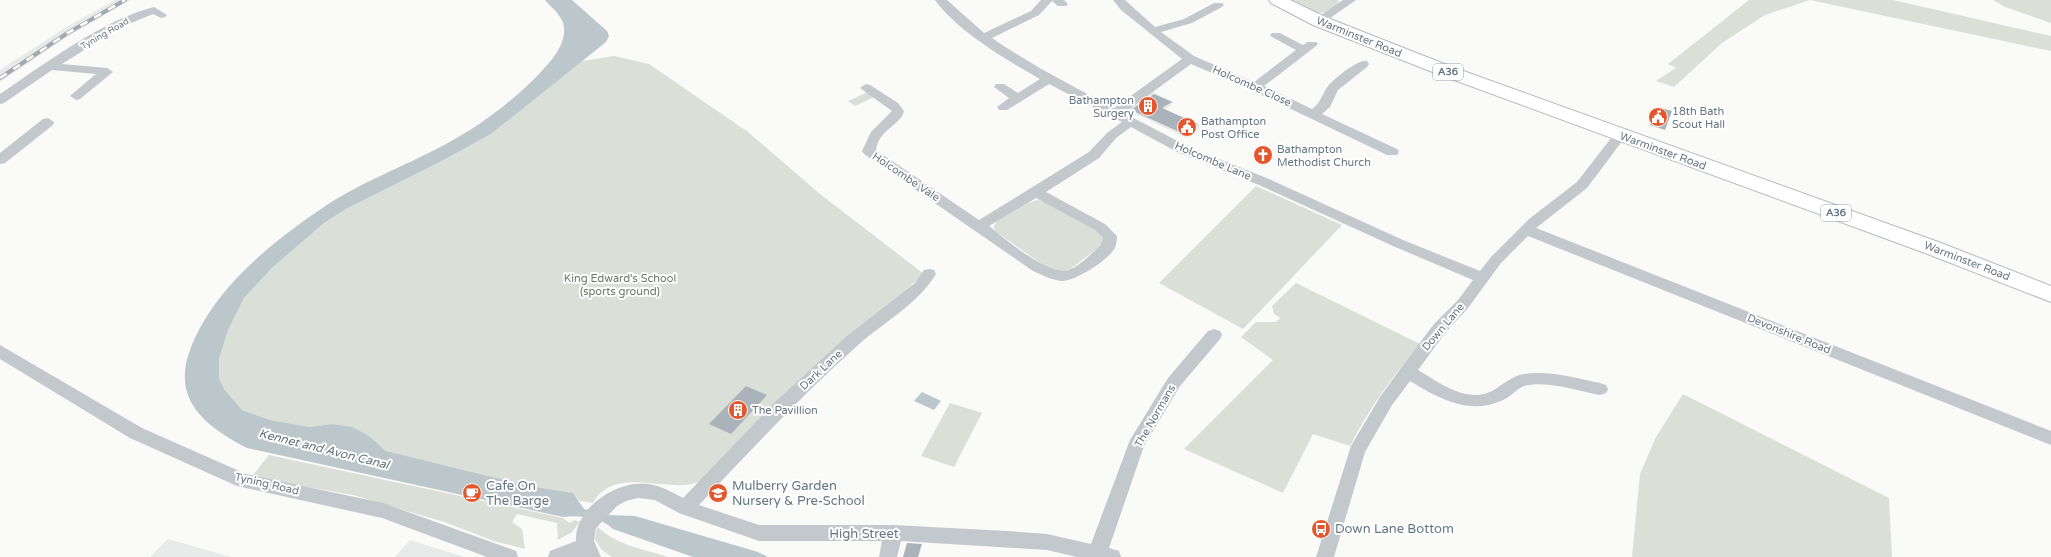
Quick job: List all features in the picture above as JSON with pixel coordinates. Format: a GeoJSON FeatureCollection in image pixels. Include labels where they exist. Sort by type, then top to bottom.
{"type":"FeatureCollection","features":[{"type":"Feature","properties":{"kind":"highway","name":"Warminster Road"},"geometry":{"type":"LineString","coordinates":[[1277,0],[1319,21],[1441,69],[1620,136],[1933,248],[2051,294]]}},
{"type":"Feature","properties":{"kind":"street","name":"Holcombe Lane"},"geometry":{"type":"LineString","coordinates":[[941,0],[955,15],[983,38],[1049,79],[1190,154],[1264,182],[1398,243],[1483,278]]}},
{"type":"Feature","properties":{"kind":"street"},"geometry":{"type":"LineString","coordinates":[[983,38],[1034,14],[1047,0]]}},
{"type":"Feature","properties":{"kind":"street","name":"Holcombe Close"},"geometry":{"type":"LineString","coordinates":[[1120,0],[1125,8],[1176,50],[1190,59],[1381,142],[1392,152]]}},
{"type":"Feature","properties":{"kind":"street"},"geometry":{"type":"LineString","coordinates":[[1319,21],[1349,0]]}},
{"type":"Feature","properties":{"kind":"street","name":"Tyning Road"},"geometry":{"type":"LineString","coordinates":[[0,100],[50,66],[128,19],[154,10],[162,15]]}},
{"type":"Feature","properties":{"kind":"street"},"geometry":{"type":"LineString","coordinates":[[1153,31],[1188,21],[1216,10]]}},
{"type":"Feature","properties":{"kind":"street"},"geometry":{"type":"LineString","coordinates":[[1255,87],[1308,47],[1276,35]]}},
{"type":"Feature","properties":{"kind":"street"},"geometry":{"type":"LineString","coordinates":[[1115,114],[1190,59]]}},
{"type":"Feature","properties":{"kind":"street"},"geometry":{"type":"LineString","coordinates":[[1314,114],[1324,107],[1332,88],[1351,78],[1363,64]]}},
{"type":"Feature","properties":{"kind":"street"},"geometry":{"type":"LineString","coordinates":[[50,66],[107,72],[76,96]]}},
{"type":"Feature","properties":{"kind":"street"},"geometry":{"type":"LineString","coordinates":[[1003,107],[1049,79]]}},
{"type":"Feature","properties":{"kind":"street"},"geometry":{"type":"LineString","coordinates":[[1000,87],[1017,98]]}},
{"type":"Feature","properties":{"kind":"street","name":"Holcombe Vale"},"geometry":{"type":"LineString","coordinates":[[866,88],[898,111],[897,115],[878,132],[869,146],[869,151],[1043,271],[1057,275],[1072,274],[1108,247],[1110,236],[1100,227],[1036,192]]}},
{"type":"Feature","properties":{"kind":"street"},"geometry":{"type":"LineString","coordinates":[[1,158],[48,122]]}},
{"type":"Feature","properties":{"kind":"street"},"geometry":{"type":"LineString","coordinates":[[979,226],[1094,155],[1102,148],[1107,139],[1131,122]]}},
{"type":"Feature","properties":{"kind":"street","name":"Down Lane"},"geometry":{"type":"LineString","coordinates":[[1325,557],[1357,451],[1386,401],[1440,328],[1463,304],[1496,260],[1527,230],[1582,185],[1620,136]]}},
{"type":"Feature","properties":{"kind":"street","name":"Devonshire Road"},"geometry":{"type":"LineString","coordinates":[[1527,230],[2051,438]]}},
{"type":"Feature","properties":{"kind":"street","name":"Dark Lane"},"geometry":{"type":"LineString","coordinates":[[685,508],[780,408],[853,340],[920,287],[929,274]]}},
{"type":"Feature","properties":{"kind":"street","name":"The Normans"},"geometry":{"type":"LineString","coordinates":[[1105,555],[1136,445],[1174,382],[1214,335]]}},
{"type":"Feature","properties":{"kind":"street","name":"Tyning Road"},"geometry":{"type":"LineString","coordinates":[[0,351],[136,433],[243,481],[343,501],[383,511],[509,557]]}},
{"type":"Feature","properties":{"kind":"street"},"geometry":{"type":"LineString","coordinates":[[1407,372],[1453,396],[1475,401],[1495,397],[1522,380],[1544,379],[1600,389]]}},
{"type":"Feature","properties":{"kind":"street","name":"High Street"},"geometry":{"type":"LineString","coordinates":[[588,546],[587,527],[600,508],[607,502],[623,494],[641,490],[659,494],[685,508],[737,528],[759,533],[893,533],[1047,542],[1105,555]]}},
{"type":"Feature","properties":{"kind":"street"},"geometry":{"type":"LineString","coordinates":[[888,557],[893,533]]}},
{"type":"Feature","properties":{"kind":"street"},"geometry":{"type":"LineString","coordinates":[[563,556],[588,546]]}},
{"type":"Feature","properties":{"kind":"shaded area"},"geometry":{"type":"Polygon","coordinates":[[[115,0],[130,0],[65,38],[0,82],[0,70],[68,26],[115,0]]]}},
{"type":"Feature","properties":{"kind":"shaded area"},"geometry":{"type":"Polygon","coordinates":[[[1152,92],[1174,102],[1165,110],[1201,126],[1187,138],[1128,110],[1152,92]]]}},
{"type":"Feature","properties":{"kind":"shaded area"},"geometry":{"type":"Polygon","coordinates":[[[168,539],[231,557],[150,557],[168,539]]]}},
{"type":"Feature","properties":{"kind":"shaded area"},"geometry":{"type":"Polygon","coordinates":[[[410,540],[464,557],[395,557],[410,540]]]}},
{"type":"Feature","properties":{"kind":"green space"},"geometry":{"type":"Polygon","coordinates":[[[1286,0],[1339,1],[1334,8],[1328,12],[1321,13],[1314,12],[1286,0]]]}},
{"type":"Feature","properties":{"kind":"green space"},"geometry":{"type":"Polygon","coordinates":[[[1749,0],[1810,0],[1765,15],[1722,43],[1674,87],[1656,81],[1676,68],[1668,64],[1749,0]]]}},
{"type":"Feature","properties":{"kind":"green space"},"geometry":{"type":"Polygon","coordinates":[[[1810,0],[1893,0],[2051,36],[2051,51],[1810,0]]]}},
{"type":"Feature","properties":{"kind":"green space"},"geometry":{"type":"Polygon","coordinates":[[[1993,0],[2051,0],[2051,23],[2005,7],[1993,0]]]}},
{"type":"Feature","properties":{"kind":"green space","name":"King Edward's School (sports ground)"},"geometry":{"type":"Polygon","coordinates":[[[614,56],[649,64],[748,132],[820,194],[924,274],[850,339],[711,478],[691,484],[672,485],[634,482],[622,483],[601,493],[593,503],[580,501],[572,493],[530,486],[386,451],[369,436],[331,424],[310,427],[270,420],[242,410],[224,389],[219,378],[219,359],[228,330],[244,298],[272,268],[324,223],[346,209],[438,163],[491,134],[582,61],[614,56]]]}},
{"type":"Feature","properties":{"kind":"green space"},"geometry":{"type":"Polygon","coordinates":[[[868,92],[876,96],[855,106],[848,101],[868,92]]]}},
{"type":"Feature","properties":{"kind":"green space"},"geometry":{"type":"Polygon","coordinates":[[[1256,186],[1342,225],[1243,329],[1159,283],[1256,186]]]}},
{"type":"Feature","properties":{"kind":"green space"},"geometry":{"type":"Polygon","coordinates":[[[1037,200],[1046,202],[1097,229],[1104,237],[1102,245],[1069,270],[1058,272],[1046,267],[995,231],[994,226],[997,221],[1028,203],[1037,200]]]}},
{"type":"Feature","properties":{"kind":"green space"},"geometry":{"type":"Polygon","coordinates":[[[1296,283],[1420,344],[1382,393],[1365,418],[1350,446],[1313,434],[1283,493],[1184,449],[1273,360],[1241,337],[1256,322],[1276,322],[1280,318],[1274,314],[1272,306],[1296,283]]]}},
{"type":"Feature","properties":{"kind":"green space"},"geometry":{"type":"Polygon","coordinates":[[[1683,394],[1889,498],[1892,557],[1632,557],[1640,474],[1656,437],[1683,394]]]}},
{"type":"Feature","properties":{"kind":"green space"},"geometry":{"type":"Polygon","coordinates":[[[950,403],[982,413],[954,467],[921,456],[950,403]]]}},
{"type":"Feature","properties":{"kind":"green space"},"geometry":{"type":"Polygon","coordinates":[[[269,455],[563,518],[569,523],[575,520],[580,522],[572,532],[558,540],[557,523],[517,514],[512,522],[522,529],[525,549],[494,541],[444,522],[353,495],[256,478],[253,475],[269,455]]]}},
{"type":"Feature","properties":{"kind":"green space"},"geometry":{"type":"Polygon","coordinates":[[[597,526],[612,538],[621,542],[668,557],[612,557],[602,550],[595,540],[597,526]]]}},
{"type":"Feature","properties":{"kind":"water","name":"Kennet and Avon Canal"},"geometry":{"type":"Polygon","coordinates":[[[545,0],[572,0],[607,31],[609,36],[606,42],[491,134],[438,163],[346,209],[324,223],[272,268],[244,298],[228,330],[219,359],[219,378],[224,389],[242,410],[270,420],[310,427],[331,424],[352,427],[369,436],[386,451],[530,486],[573,493],[584,509],[609,515],[635,516],[758,552],[768,557],[693,557],[613,529],[596,519],[576,516],[563,517],[247,448],[232,440],[206,421],[196,410],[189,398],[185,384],[185,368],[190,350],[200,329],[212,308],[227,289],[261,255],[280,239],[333,201],[459,137],[484,121],[530,83],[553,58],[563,40],[564,27],[561,19],[545,0]]]}},
{"type":"Feature","properties":{"kind":"water"},"geometry":{"type":"Polygon","coordinates":[[[922,392],[941,401],[934,410],[914,401],[922,392]]]}},
{"type":"Feature","properties":{"kind":"building"},"geometry":{"type":"Polygon","coordinates":[[[1154,94],[1172,102],[1162,108],[1198,124],[1186,135],[1131,110],[1154,94]]]}},
{"type":"Feature","properties":{"kind":"building"},"geometry":{"type":"Polygon","coordinates":[[[1658,107],[1672,111],[1665,130],[1650,125],[1658,107]]]}},
{"type":"Feature","properties":{"kind":"building","name":"The Pavillion"},"geometry":{"type":"Polygon","coordinates":[[[746,386],[767,395],[731,434],[709,424],[746,386]]]}},
{"type":"Feature","properties":{"kind":"building"},"geometry":{"type":"Polygon","coordinates":[[[907,543],[922,544],[918,557],[903,557],[907,543]]]}},
{"type":"Feature","properties":{"kind":"railway"},"geometry":{"type":"LineString","coordinates":[[0,78],[66,34],[125,0]]}},
{"type":"Feature","properties":{"kind":"place","name":"Bathampton Surgery"},"geometry":{"type":"Point","coordinates":[1148,106]}},
{"type":"Feature","properties":{"kind":"place","name":"18th Bath Scout Hall"},"geometry":{"type":"Point","coordinates":[1658,117]}},
{"type":"Feature","properties":{"kind":"place","name":"Bathampton Post Office"},"geometry":{"type":"Point","coordinates":[1187,127]}},
{"type":"Feature","properties":{"kind":"place","name":"Bathampton Methodist Church"},"geometry":{"type":"Point","coordinates":[1263,155]}},
{"type":"Feature","properties":{"kind":"place","name":"The Pavillion"},"geometry":{"type":"Point","coordinates":[738,410]}},
{"type":"Feature","properties":{"kind":"place","name":"Cafe On The Barge"},"geometry":{"type":"Point","coordinates":[472,493]}},
{"type":"Feature","properties":{"kind":"place","name":"Mulberry Garden Nursery & Pre-School"},"geometry":{"type":"Point","coordinates":[718,493]}},
{"type":"Feature","properties":{"kind":"place","name":"Down Lane Bottom"},"geometry":{"type":"Point","coordinates":[1321,529]}}]}
